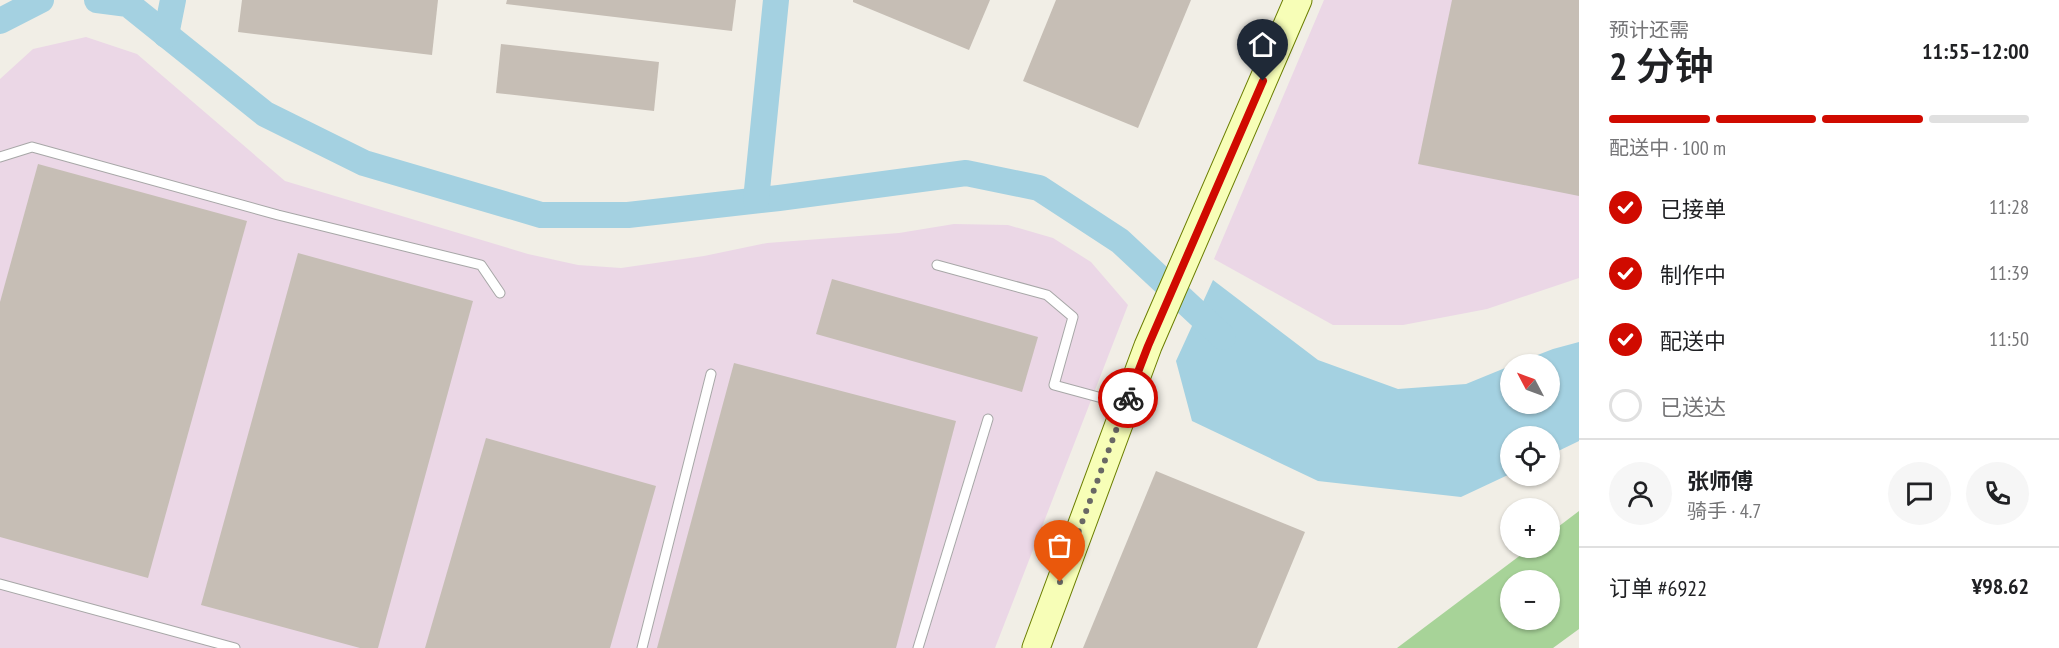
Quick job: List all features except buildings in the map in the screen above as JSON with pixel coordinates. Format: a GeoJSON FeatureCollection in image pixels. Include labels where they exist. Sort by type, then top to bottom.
{"type":"FeatureCollection","features":[{"type":"Feature","properties":{"kind":"street"},"geometry":{"type":"LineString","coordinates":[[1036,648],[1148,346],[1298,0]]}},
{"type":"Feature","properties":{"kind":"lane"},"geometry":{"type":"LineString","coordinates":[[0,157],[32,147],[278,215],[481,265],[500,293]]}},
{"type":"Feature","properties":{"kind":"lane"},"geometry":{"type":"LineString","coordinates":[[938,265],[1047,295],[1073,317],[1054,385],[1126,405]]}},
{"type":"Feature","properties":{"kind":"lane"},"geometry":{"type":"LineString","coordinates":[[642,648],[711,374]]}},
{"type":"Feature","properties":{"kind":"lane"},"geometry":{"type":"LineString","coordinates":[[918,648],[988,418]]}},
{"type":"Feature","properties":{"kind":"lane"},"geometry":{"type":"LineString","coordinates":[[0,584],[235,648]]}},
{"type":"Feature","properties":{"kind":"shaded area"},"geometry":{"type":"Polygon","coordinates":[[[1324,0],[1579,0],[1579,278],[1487,309],[1403,325],[1333,325],[1214,259],[1324,0]]]}},
{"type":"Feature","properties":{"kind":"shaded area"},"geometry":{"type":"Polygon","coordinates":[[[86,37],[137,54],[285,181],[528,254],[578,265],[621,268],[704,256],[767,243],[899,233],[954,224],[1008,225],[1053,238],[1091,262],[1128,305],[995,648],[0,648],[0,79],[33,49],[86,37]]]}},
{"type":"Feature","properties":{"kind":"green space"},"geometry":{"type":"Polygon","coordinates":[[[1579,511],[1579,629],[1553,648],[1397,648],[1500,571],[1500,630],[1560,630],[1560,570],[1501,570],[1517,558],[1560,558],[1560,525],[1579,511]]]}},
{"type":"Feature","properties":{"kind":"water"},"geometry":{"type":"Polygon","coordinates":[[[1213,280],[1318,360],[1398,389],[1466,384],[1500,370],[1500,414],[1560,414],[1560,354],[1540,354],[1579,342],[1579,441],[1560,450],[1560,426],[1500,426],[1500,479],[1461,497],[1318,481],[1192,421],[1176,361],[1213,280]]]}},
{"type":"Feature","properties":{"kind":"waterway"},"geometry":{"type":"LineString","coordinates":[[0,21],[41,0]]}},
{"type":"Feature","properties":{"kind":"waterway"},"geometry":{"type":"LineString","coordinates":[[97,0],[128,4],[265,114],[364,163],[541,215],[628,215],[966,173],[1039,188],[1120,241],[1223,337]]}},
{"type":"Feature","properties":{"kind":"waterway"},"geometry":{"type":"LineString","coordinates":[[166,35],[173,0]]}},
{"type":"Feature","properties":{"kind":"waterway"},"geometry":{"type":"LineString","coordinates":[[756,200],[776,0]]}},
{"type":"Feature","properties":{"kind":"way so far"},"geometry":{"type":"LineString","coordinates":[[1060,582],[1128,398]]}},
{"type":"Feature","properties":{"kind":"route"},"geometry":{"type":"LineString","coordinates":[[1128,398],[1148,346],[1263,81]]}}]}
